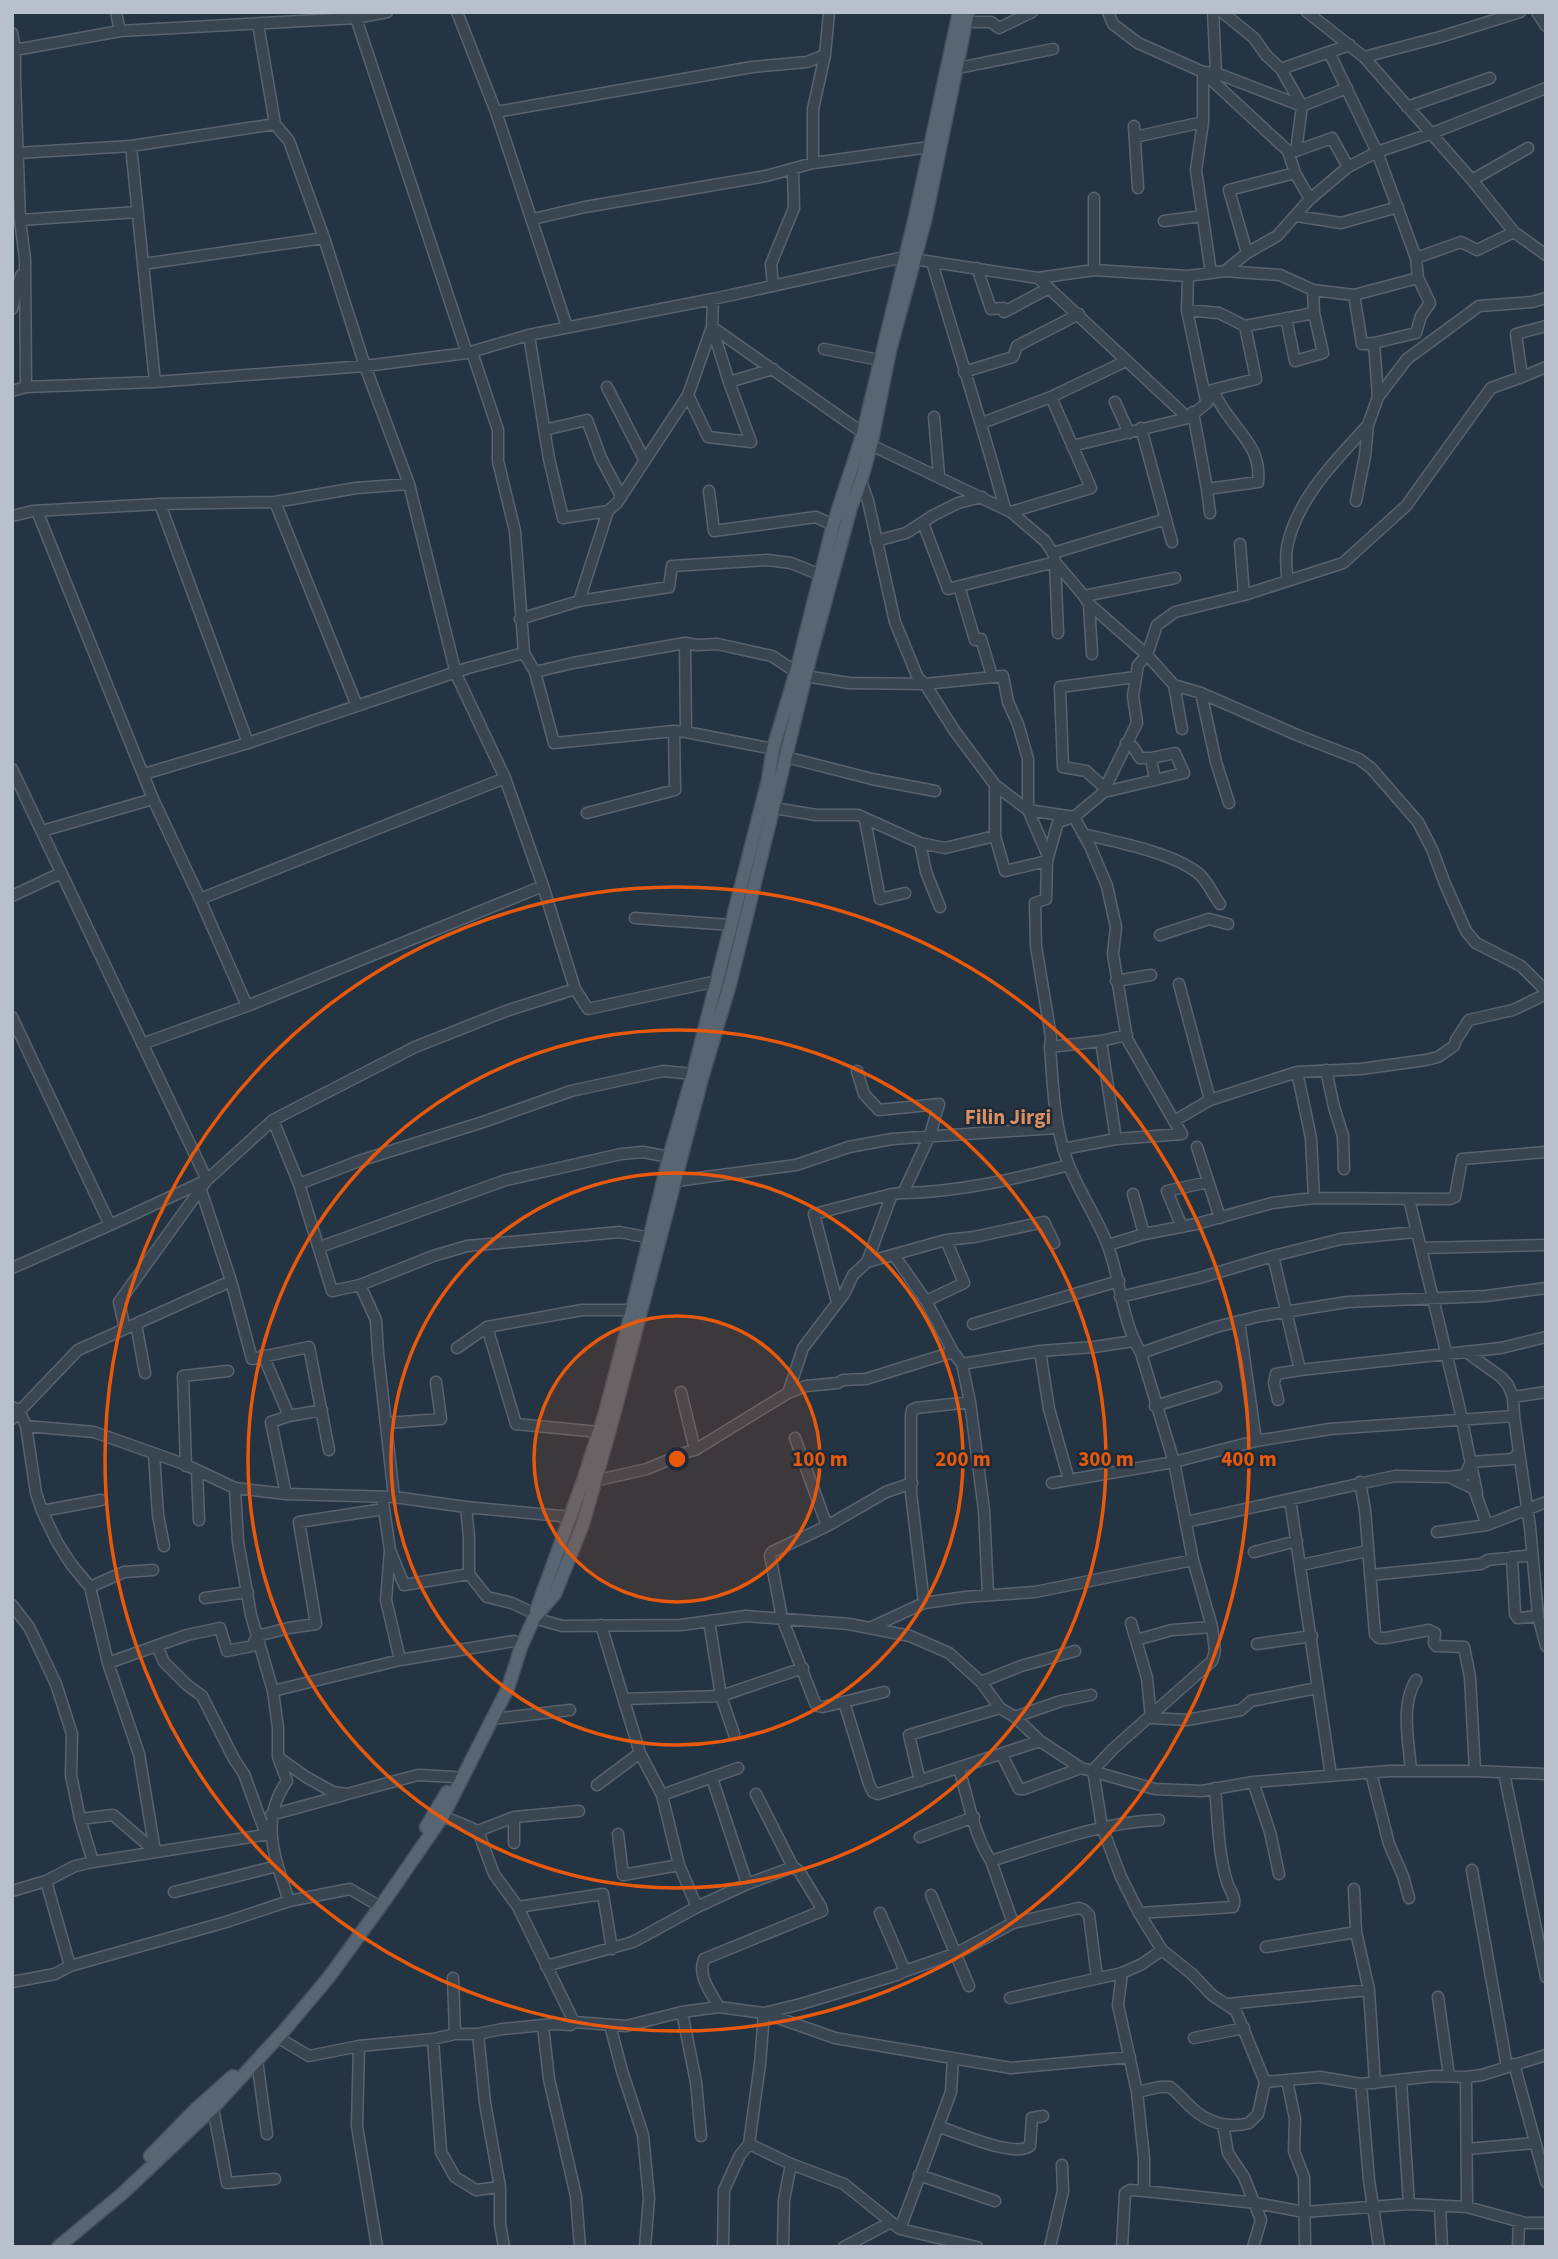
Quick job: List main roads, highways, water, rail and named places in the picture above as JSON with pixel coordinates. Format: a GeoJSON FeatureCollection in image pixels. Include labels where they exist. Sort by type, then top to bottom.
{"type":"FeatureCollection","features":[{"type":"Feature","properties":{"kind":"main road"},"geometry":{"type":"LineString","coordinates":[[58,2247],[123,2193],[213,2108],[328,1977],[443,1816],[508,1688],[599,1432],[731,925],[757,846],[774,808],[833,526],[863,433],[880,360],[909,258],[925,221],[958,68],[964,15]]}},
{"type":"Feature","properties":{"kind":"main road"},"geometry":{"type":"LineString","coordinates":[[49,2247],[113,2194],[197,2108],[254,2057],[342,1949],[414,1848],[481,1734],[504,1684],[514,1641],[555,1594],[583,1524],[617,1405],[702,1078],[730,984],[773,749],[801,674],[871,445],[930,147],[964,15]]}},
{"type":"Feature","properties":{"kind":"district","name":"Filin Jirgi"},"geometry":{"type":"Point","coordinates":[1008,1117]}}]}
